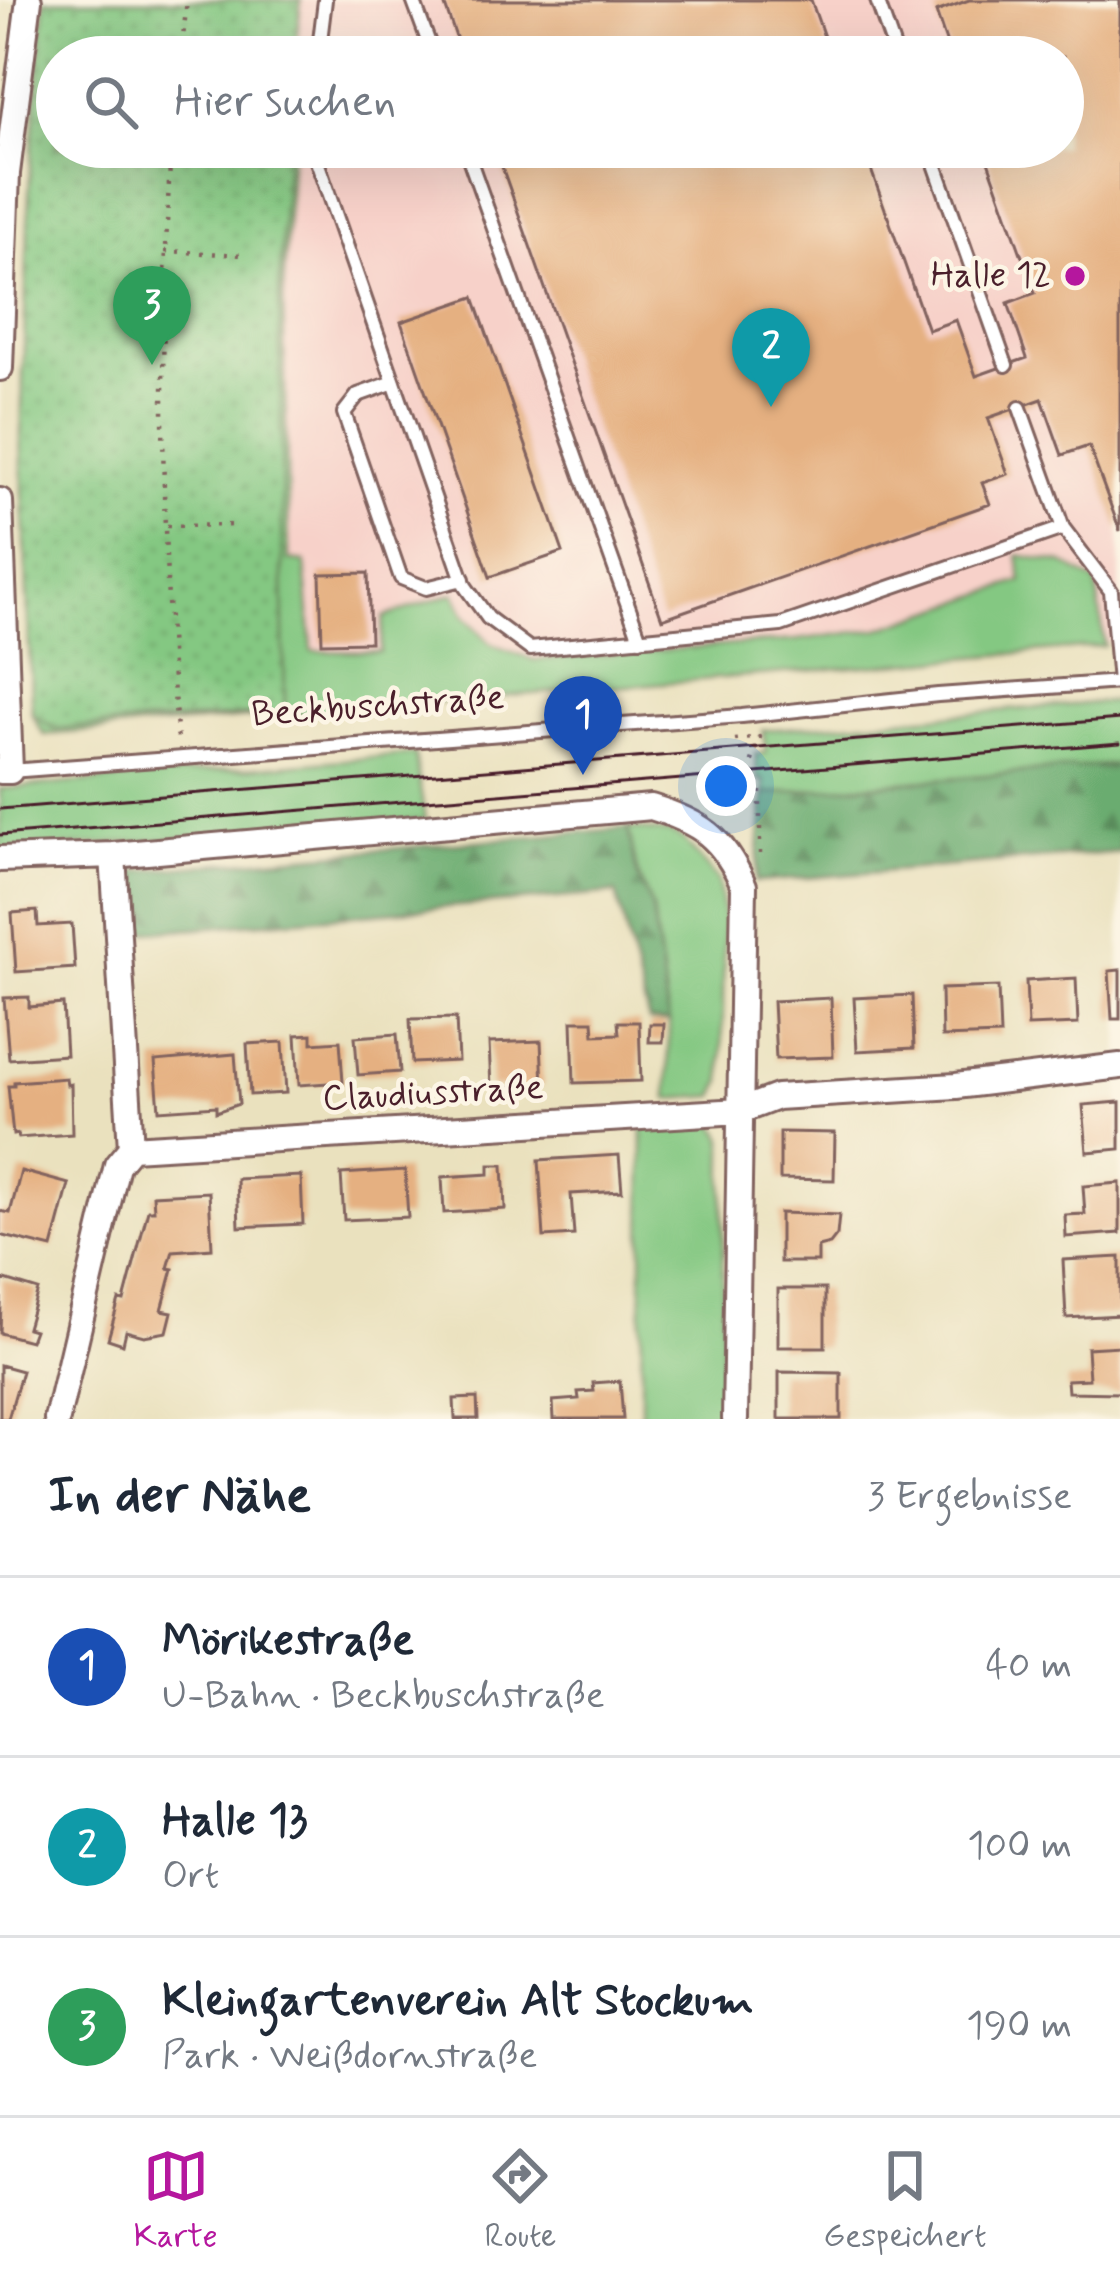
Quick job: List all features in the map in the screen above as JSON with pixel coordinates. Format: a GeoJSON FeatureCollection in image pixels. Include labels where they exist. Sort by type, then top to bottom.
{"type":"FeatureCollection","features":[{"type":"Feature","properties":{"kind":"street"},"geometry":{"type":"LineString","coordinates":[[0,368],[4,173],[29,0]]}},
{"type":"Feature","properties":{"kind":"street"},"geometry":{"type":"LineString","coordinates":[[0,501],[5,771]]}},
{"type":"Feature","properties":{"kind":"street"},"geometry":{"type":"LineString","coordinates":[[0,859],[112,855],[651,807],[689,819],[721,844],[744,886],[735,1419]]}},
{"type":"Feature","properties":{"kind":"street"},"geometry":{"type":"LineString","coordinates":[[57,1419],[117,1165],[130,1148],[112,855]]}},
{"type":"Feature","properties":{"kind":"street","name":"Claudiusstraße"},"geometry":{"type":"LineString","coordinates":[[130,1148],[740,1111],[776,1097],[956,1086],[1120,1066]]}},
{"type":"Feature","properties":{"kind":"lane"},"geometry":{"type":"LineString","coordinates":[[321,36],[326,0]]}},
{"type":"Feature","properties":{"kind":"lane"},"geometry":{"type":"LineString","coordinates":[[413,0],[426,36]]}},
{"type":"Feature","properties":{"kind":"lane"},"geometry":{"type":"LineString","coordinates":[[877,0],[890,36]]}},
{"type":"Feature","properties":{"kind":"lane"},"geometry":{"type":"LineString","coordinates":[[319,168],[463,579],[488,618],[530,649],[782,625],[1063,528]]}},
{"type":"Feature","properties":{"kind":"lane"},"geometry":{"type":"LineString","coordinates":[[473,168],[640,639]]}},
{"type":"Feature","properties":{"kind":"lane"},"geometry":{"type":"LineString","coordinates":[[936,168],[1006,365]]}},
{"type":"Feature","properties":{"kind":"lane"},"geometry":{"type":"LineString","coordinates":[[394,382],[358,395],[344,413],[401,578],[426,588],[463,579]]}},
{"type":"Feature","properties":{"kind":"lane"},"geometry":{"type":"LineString","coordinates":[[1020,408],[1063,528],[1115,591],[1120,682]]}},
{"type":"Feature","properties":{"kind":"lane","name":"Beckbuschstraße"},"geometry":{"type":"LineString","coordinates":[[5,771],[742,716],[938,694],[1120,682]]}},
{"type":"Feature","properties":{"kind":"path"},"geometry":{"type":"LineString","coordinates":[[184,36],[188,0]]}},
{"type":"Feature","properties":{"kind":"path"},"geometry":{"type":"LineString","coordinates":[[170,168],[161,350],[180,758]]}},
{"type":"Feature","properties":{"kind":"path"},"geometry":{"type":"LineString","coordinates":[[165,250],[243,255]]}},
{"type":"Feature","properties":{"kind":"path"},"geometry":{"type":"LineString","coordinates":[[166,526],[239,525]]}},
{"type":"Feature","properties":{"kind":"path"},"geometry":{"type":"LineString","coordinates":[[735,740],[760,737],[744,784]]}},
{"type":"Feature","properties":{"kind":"path"},"geometry":{"type":"LineString","coordinates":[[731,785],[760,784],[760,858],[734,862]]}},
{"type":"Feature","properties":{"kind":"shaded area"},"geometry":{"type":"Polygon","coordinates":[[[301,0],[1120,0],[1120,641],[285,713],[279,293],[286,168],[1084,168],[1084,36],[297,36],[301,0]]]}},
{"type":"Feature","properties":{"kind":"green space"},"geometry":{"type":"Polygon","coordinates":[[[45,0],[53,36],[42,36],[45,0]]]}},
{"type":"Feature","properties":{"kind":"green space"},"geometry":{"type":"Polygon","coordinates":[[[45,0],[301,0],[297,36],[42,36],[45,0]]]}},
{"type":"Feature","properties":{"kind":"green space"},"geometry":{"type":"Polygon","coordinates":[[[36,103],[36,168],[291,168],[283,293],[289,560],[305,562],[312,651],[380,652],[384,617],[454,593],[465,616],[491,644],[534,660],[797,640],[879,629],[1022,581],[1018,555],[1063,563],[1096,582],[1105,646],[44,735],[32,714],[21,437],[36,103]]]}},
{"type":"Feature","properties":{"kind":"green space"},"geometry":{"type":"Polygon","coordinates":[[[36,103],[36,168],[286,168],[279,293],[285,713],[55,729],[32,714],[21,437],[36,103]]]}},
{"type":"Feature","properties":{"kind":"green space"},"geometry":{"type":"Polygon","coordinates":[[[1120,701],[1120,764],[764,794],[764,780],[758,780],[755,754],[766,753],[763,730],[1120,701]]]}},
{"type":"Feature","properties":{"kind":"green space"},"geometry":{"type":"Polygon","coordinates":[[[415,754],[425,820],[0,852],[0,789],[415,754]]]}},
{"type":"Feature","properties":{"kind":"green space"},"geometry":{"type":"Polygon","coordinates":[[[1120,764],[1120,852],[756,882],[764,794],[1120,764]]]}},
{"type":"Feature","properties":{"kind":"green space"},"geometry":{"type":"Polygon","coordinates":[[[628,828],[670,833],[684,840],[718,880],[724,919],[722,1081],[715,1096],[668,1099],[669,1022],[652,908],[637,873],[628,828]]]}},
{"type":"Feature","properties":{"kind":"green space"},"geometry":{"type":"Polygon","coordinates":[[[628,828],[637,873],[652,908],[669,1022],[649,1021],[616,893],[122,934],[123,877],[133,871],[628,828]]]}},
{"type":"Feature","properties":{"kind":"green space"},"geometry":{"type":"Polygon","coordinates":[[[643,1125],[716,1125],[724,1139],[721,1419],[641,1419],[643,1125]]]}},
{"type":"Feature","properties":{"kind":"building"},"geometry":{"type":"Polygon","coordinates":[[[443,0],[811,0],[824,36],[456,36],[443,0]]]}},
{"type":"Feature","properties":{"kind":"building"},"geometry":{"type":"Polygon","coordinates":[[[969,0],[1120,0],[1120,531],[1089,446],[1062,455],[1042,399],[988,418],[1008,474],[982,483],[990,504],[662,619],[502,168],[870,168],[928,330],[956,320],[976,376],[1027,358],[1008,303],[1035,293],[990,168],[1084,168],[1084,36],[944,36],[936,12],[969,0]]]}},
{"type":"Feature","properties":{"kind":"building"},"geometry":{"type":"Polygon","coordinates":[[[474,297],[563,552],[490,577],[401,322],[474,297]]]}},
{"type":"Feature","properties":{"kind":"building"},"geometry":{"type":"Polygon","coordinates":[[[368,573],[370,642],[322,643],[320,574],[368,573]]]}},
{"type":"Feature","properties":{"kind":"building"},"geometry":{"type":"Polygon","coordinates":[[[37,911],[38,926],[72,924],[75,968],[16,972],[12,913],[37,911]]]}},
{"type":"Feature","properties":{"kind":"building"},"geometry":{"type":"Polygon","coordinates":[[[1120,970],[1120,1019],[1112,1019],[1109,971],[1120,970]]]}},
{"type":"Feature","properties":{"kind":"building"},"geometry":{"type":"Polygon","coordinates":[[[1076,978],[1078,1024],[1028,1026],[1026,981],[1076,978]]]}},
{"type":"Feature","properties":{"kind":"building"},"geometry":{"type":"Polygon","coordinates":[[[998,987],[1000,1035],[942,1037],[941,989],[998,987]]]}},
{"type":"Feature","properties":{"kind":"building"},"geometry":{"type":"Polygon","coordinates":[[[912,995],[914,1048],[857,1051],[854,998],[912,995]]]}},
{"type":"Feature","properties":{"kind":"building"},"geometry":{"type":"Polygon","coordinates":[[[29,997],[29,1007],[63,1004],[66,1055],[9,1059],[4,998],[29,997]]]}},
{"type":"Feature","properties":{"kind":"building"},"geometry":{"type":"Polygon","coordinates":[[[831,998],[833,1057],[776,1059],[773,1001],[831,998]]]}},
{"type":"Feature","properties":{"kind":"building"},"geometry":{"type":"Polygon","coordinates":[[[456,1018],[458,1061],[412,1063],[410,1019],[456,1018]]]}},
{"type":"Feature","properties":{"kind":"building"},"geometry":{"type":"Polygon","coordinates":[[[572,1021],[593,1021],[594,1035],[619,1034],[618,1022],[639,1022],[641,1081],[574,1083],[572,1021]]]}},
{"type":"Feature","properties":{"kind":"building"},"geometry":{"type":"Polygon","coordinates":[[[650,1024],[664,1024],[663,1042],[649,1042],[650,1024]]]}},
{"type":"Feature","properties":{"kind":"building"},"geometry":{"type":"Polygon","coordinates":[[[312,1034],[312,1043],[340,1041],[343,1082],[299,1085],[296,1035],[312,1034]]]}},
{"type":"Feature","properties":{"kind":"building"},"geometry":{"type":"Polygon","coordinates":[[[397,1034],[400,1072],[358,1075],[355,1037],[397,1034]]]}},
{"type":"Feature","properties":{"kind":"building"},"geometry":{"type":"Polygon","coordinates":[[[541,1041],[543,1086],[491,1087],[489,1043],[541,1041]]]}},
{"type":"Feature","properties":{"kind":"building"},"geometry":{"type":"Polygon","coordinates":[[[283,1042],[286,1093],[250,1095],[247,1044],[283,1042]]]}},
{"type":"Feature","properties":{"kind":"building"},"geometry":{"type":"Polygon","coordinates":[[[235,1054],[239,1104],[216,1112],[216,1106],[159,1110],[155,1061],[235,1054]]]}},
{"type":"Feature","properties":{"kind":"building"},"geometry":{"type":"Polygon","coordinates":[[[66,1078],[67,1085],[71,1084],[72,1134],[13,1135],[8,1086],[66,1078]]]}},
{"type":"Feature","properties":{"kind":"building"},"geometry":{"type":"Polygon","coordinates":[[[1120,1102],[1120,1149],[1087,1152],[1083,1105],[1120,1102]]]}},
{"type":"Feature","properties":{"kind":"building"},"geometry":{"type":"Polygon","coordinates":[[[780,1132],[835,1133],[834,1180],[780,1179],[780,1132]]]}},
{"type":"Feature","properties":{"kind":"building"},"geometry":{"type":"Polygon","coordinates":[[[619,1155],[622,1191],[571,1194],[574,1235],[544,1237],[539,1160],[619,1155]]]}},
{"type":"Feature","properties":{"kind":"building"},"geometry":{"type":"Polygon","coordinates":[[[489,1165],[503,1165],[505,1209],[444,1213],[442,1177],[489,1174],[489,1165]]]}},
{"type":"Feature","properties":{"kind":"building"},"geometry":{"type":"Polygon","coordinates":[[[405,1170],[408,1217],[344,1220],[341,1174],[405,1170]]]}},
{"type":"Feature","properties":{"kind":"building"},"geometry":{"type":"Polygon","coordinates":[[[21,1171],[69,1184],[52,1248],[0,1235],[0,1211],[10,1213],[21,1171]]]}},
{"type":"Feature","properties":{"kind":"building"},"geometry":{"type":"Polygon","coordinates":[[[301,1176],[303,1224],[239,1227],[237,1179],[301,1176]]]}},
{"type":"Feature","properties":{"kind":"building"},"geometry":{"type":"Polygon","coordinates":[[[1120,1183],[1120,1233],[1066,1237],[1065,1215],[1085,1214],[1083,1186],[1120,1183]]]}},
{"type":"Feature","properties":{"kind":"building"},"geometry":{"type":"Polygon","coordinates":[[[209,1192],[212,1248],[173,1251],[162,1310],[172,1312],[167,1332],[144,1336],[126,1331],[123,1344],[108,1339],[119,1300],[124,1301],[148,1210],[154,1210],[153,1195],[209,1192]]]}},
{"type":"Feature","properties":{"kind":"building"},"geometry":{"type":"Polygon","coordinates":[[[780,1213],[839,1215],[837,1235],[830,1244],[818,1247],[818,1262],[780,1262],[780,1213]]]}},
{"type":"Feature","properties":{"kind":"building"},"geometry":{"type":"Polygon","coordinates":[[[1120,1257],[1120,1315],[1066,1318],[1063,1260],[1120,1257]]]}},
{"type":"Feature","properties":{"kind":"building"},"geometry":{"type":"Polygon","coordinates":[[[2,1279],[38,1290],[27,1328],[34,1330],[30,1341],[0,1333],[2,1279]]]}},
{"type":"Feature","properties":{"kind":"building"},"geometry":{"type":"Polygon","coordinates":[[[778,1289],[825,1289],[825,1347],[778,1347],[778,1289]]]}},
{"type":"Feature","properties":{"kind":"building"},"geometry":{"type":"Polygon","coordinates":[[[1120,1346],[1120,1393],[1068,1392],[1067,1380],[1089,1379],[1087,1348],[1120,1346]]]}},
{"type":"Feature","properties":{"kind":"building"},"geometry":{"type":"Polygon","coordinates":[[[0,1365],[22,1371],[8,1419],[0,1419],[0,1365]]]}},
{"type":"Feature","properties":{"kind":"building"},"geometry":{"type":"Polygon","coordinates":[[[779,1372],[841,1373],[841,1419],[779,1419],[779,1372]]]}},
{"type":"Feature","properties":{"kind":"building"},"geometry":{"type":"Polygon","coordinates":[[[620,1381],[623,1419],[554,1419],[553,1401],[579,1399],[578,1392],[594,1391],[593,1383],[620,1381]]]}},
{"type":"Feature","properties":{"kind":"building"},"geometry":{"type":"Polygon","coordinates":[[[477,1398],[478,1419],[455,1419],[454,1399],[477,1398]]]}},
{"type":"Feature","properties":{"kind":"tram line"},"geometry":{"type":"LineString","coordinates":[[0,809],[1120,719]]}},
{"type":"Feature","properties":{"kind":"tram line"},"geometry":{"type":"LineString","coordinates":[[0,835],[1120,743]]}},
{"type":"Feature","properties":{"kind":"place","name":"Halle 12"},"geometry":{"type":"Point","coordinates":[1075,276]}},
{"type":"Feature","properties":{"kind":"place","name":"Kleingartenverein Alt Stockum"},"geometry":{"type":"Point","coordinates":[152,365]}},
{"type":"Feature","properties":{"kind":"place","name":"Halle 13"},"geometry":{"type":"Point","coordinates":[771,407]}},
{"type":"Feature","properties":{"kind":"place","name":"Mörikestraße"},"geometry":{"type":"Point","coordinates":[583,775]}}]}
